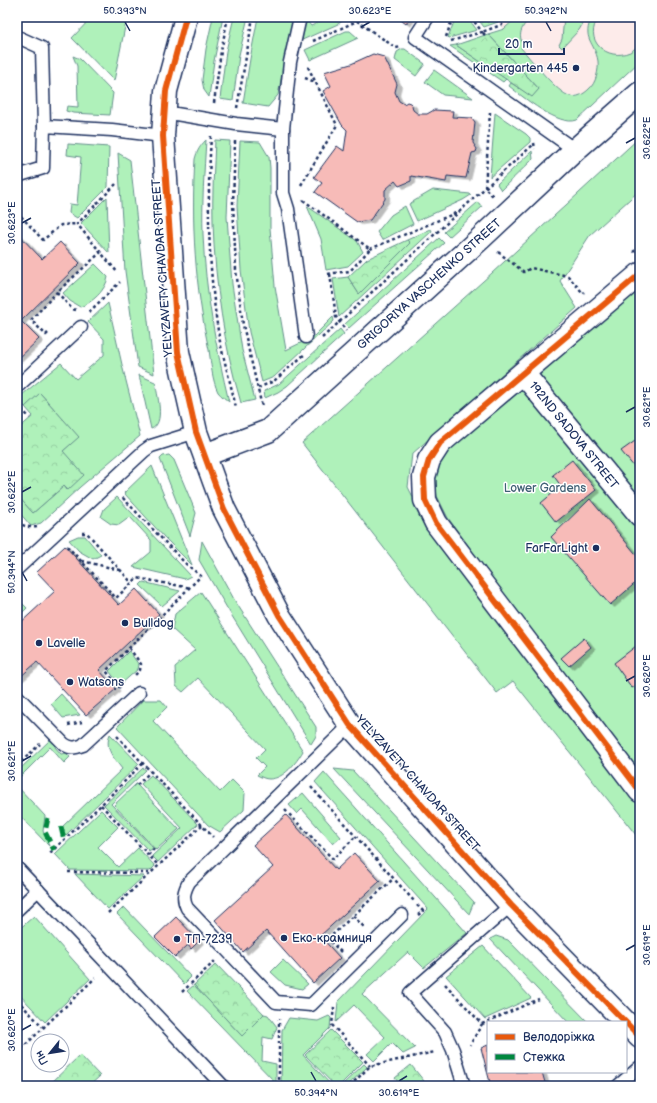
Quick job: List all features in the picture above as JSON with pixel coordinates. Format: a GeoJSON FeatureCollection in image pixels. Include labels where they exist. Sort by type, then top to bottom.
{"type":"FeatureCollection","features":[{"type":"Feature","properties":{"kind":"street","name":"YELYZAVETY CHAVDAR STREET"},"geometry":{"type":"LineString","coordinates":[[186,17],[166,91],[163,136],[178,352],[196,432],[224,509],[279,615],[350,725],[511,905],[624,1021]]}},
{"type":"Feature","properties":{"kind":"street","name":"GRIGORIYA VASCHENKO STREET"},"geometry":{"type":"LineString","coordinates":[[205,456],[268,431],[481,238],[575,150],[640,93]]}},
{"type":"Feature","properties":{"kind":"street"},"geometry":{"type":"LineString","coordinates":[[640,274],[440,443],[429,460],[424,477],[425,500],[436,523],[640,791]]}},
{"type":"Feature","properties":{"kind":"street","name":"192ND SADOVA STREET"},"geometry":{"type":"LineString","coordinates":[[524,373],[640,515]]}},
{"type":"Feature","properties":{"kind":"street","name":"YELYZAVETY CHAVDAR STREET"},"geometry":{"type":"LineString","coordinates":[[627,1024],[640,1037]]}},
{"type":"Feature","properties":{"kind":"lane"},"geometry":{"type":"LineString","coordinates":[[300,17],[290,62],[283,129],[282,193],[288,209],[306,338]]}},
{"type":"Feature","properties":{"kind":"lane"},"geometry":{"type":"LineString","coordinates":[[428,17],[415,37],[575,150]]}},
{"type":"Feature","properties":{"kind":"lane"},"geometry":{"type":"LineString","coordinates":[[17,38],[42,48],[44,126],[43,168],[17,176]]}},
{"type":"Feature","properties":{"kind":"lane"},"geometry":{"type":"LineString","coordinates":[[164,112],[236,124],[283,129]]}},
{"type":"Feature","properties":{"kind":"lane"},"geometry":{"type":"LineString","coordinates":[[44,126],[112,130],[163,136]]}},
{"type":"Feature","properties":{"kind":"lane"},"geometry":{"type":"LineString","coordinates":[[17,385],[19,385],[82,327]]}},
{"type":"Feature","properties":{"kind":"lane"},"geometry":{"type":"LineString","coordinates":[[17,569],[144,451],[151,446],[196,432]]}},
{"type":"Feature","properties":{"kind":"lane"},"geometry":{"type":"LineString","coordinates":[[17,696],[52,733],[68,747],[76,748],[83,745],[139,693]]}},
{"type":"Feature","properties":{"kind":"lane"},"geometry":{"type":"LineString","coordinates":[[350,725],[189,882],[184,892],[184,902],[187,908],[276,1002],[311,1004],[402,915]]}},
{"type":"Feature","properties":{"kind":"lane"},"geometry":{"type":"LineString","coordinates":[[17,868],[223,1086]]}},
{"type":"Feature","properties":{"kind":"lane"},"geometry":{"type":"LineString","coordinates":[[17,910],[38,890]]}},
{"type":"Feature","properties":{"kind":"lane"},"geometry":{"type":"LineString","coordinates":[[464,1086],[453,1050],[445,1032],[410,993],[511,905]]}},
{"type":"Feature","properties":{"kind":"lane"},"geometry":{"type":"LineString","coordinates":[[618,1086],[640,1067]]}},
{"type":"Feature","properties":{"kind":"path"},"geometry":{"type":"LineString","coordinates":[[228,17],[221,51],[211,120],[208,206],[210,268],[220,337],[236,408]]}},
{"type":"Feature","properties":{"kind":"path"},"geometry":{"type":"LineString","coordinates":[[254,17],[238,102],[233,203],[236,270],[243,325],[268,431]]}},
{"type":"Feature","properties":{"kind":"path"},"geometry":{"type":"LineString","coordinates":[[310,42],[357,21],[359,17]]}},
{"type":"Feature","properties":{"kind":"path"},"geometry":{"type":"LineString","coordinates":[[471,17],[485,35]]}},
{"type":"Feature","properties":{"kind":"path"},"geometry":{"type":"LineString","coordinates":[[445,43],[501,25],[510,17]]}},
{"type":"Feature","properties":{"kind":"path"},"geometry":{"type":"LineString","coordinates":[[357,21],[396,48],[404,47]]}},
{"type":"Feature","properties":{"kind":"path"},"geometry":{"type":"LineString","coordinates":[[299,188],[337,125],[306,63]]}},
{"type":"Feature","properties":{"kind":"path"},"geometry":{"type":"LineString","coordinates":[[490,106],[485,188],[497,200]]}},
{"type":"Feature","properties":{"kind":"path"},"geometry":{"type":"LineString","coordinates":[[318,343],[534,144]]}},
{"type":"Feature","properties":{"kind":"path"},"geometry":{"type":"LineString","coordinates":[[17,212],[43,240],[61,226],[77,224],[116,184]]}},
{"type":"Feature","properties":{"kind":"path"},"geometry":{"type":"LineString","coordinates":[[302,199],[370,249]]}},
{"type":"Feature","properties":{"kind":"path"},"geometry":{"type":"LineString","coordinates":[[339,323],[336,317],[329,274],[350,271],[370,249],[460,211]]}},
{"type":"Feature","properties":{"kind":"path"},"geometry":{"type":"LineString","coordinates":[[77,224],[118,273]]}},
{"type":"Feature","properties":{"kind":"path"},"geometry":{"type":"LineString","coordinates":[[481,238],[490,247],[524,272],[531,268],[568,276],[583,293]]}},
{"type":"Feature","properties":{"kind":"path"},"geometry":{"type":"LineString","coordinates":[[51,330],[46,335],[31,320],[58,292],[101,252]]}},
{"type":"Feature","properties":{"kind":"path"},"geometry":{"type":"LineString","coordinates":[[83,311],[89,312],[120,282]]}},
{"type":"Feature","properties":{"kind":"path"},"geometry":{"type":"LineString","coordinates":[[58,292],[72,309],[78,310]]}},
{"type":"Feature","properties":{"kind":"path"},"geometry":{"type":"LineString","coordinates":[[67,314],[72,309]]}},
{"type":"Feature","properties":{"kind":"path"},"geometry":{"type":"LineString","coordinates":[[258,388],[274,381],[307,352]]}},
{"type":"Feature","properties":{"kind":"path"},"geometry":{"type":"LineString","coordinates":[[18,406],[30,418]]}},
{"type":"Feature","properties":{"kind":"path"},"geometry":{"type":"LineString","coordinates":[[118,492],[186,564],[201,576],[191,588],[106,671],[120,688]]}},
{"type":"Feature","properties":{"kind":"path"},"geometry":{"type":"LineString","coordinates":[[79,534],[87,533],[132,583]]}},
{"type":"Feature","properties":{"kind":"path"},"geometry":{"type":"LineString","coordinates":[[63,542],[116,598],[137,578],[191,588]]}},
{"type":"Feature","properties":{"kind":"path"},"geometry":{"type":"LineString","coordinates":[[81,561],[120,570]]}},
{"type":"Feature","properties":{"kind":"path"},"geometry":{"type":"LineString","coordinates":[[129,648],[141,664],[140,670],[130,679]]}},
{"type":"Feature","properties":{"kind":"path"},"geometry":{"type":"LineString","coordinates":[[115,693],[125,684]]}},
{"type":"Feature","properties":{"kind":"path"},"geometry":{"type":"LineString","coordinates":[[17,766],[59,726],[86,721]]}},
{"type":"Feature","properties":{"kind":"path"},"geometry":{"type":"LineString","coordinates":[[114,733],[224,849]]}},
{"type":"Feature","properties":{"kind":"path"},"geometry":{"type":"LineString","coordinates":[[50,854],[101,806],[143,763]]}},
{"type":"Feature","properties":{"kind":"path"},"geometry":{"type":"LineString","coordinates":[[137,785],[151,771]]}},
{"type":"Feature","properties":{"kind":"path"},"geometry":{"type":"LineString","coordinates":[[309,784],[423,911],[417,916]]}},
{"type":"Feature","properties":{"kind":"path"},"geometry":{"type":"LineString","coordinates":[[101,806],[158,865]]}},
{"type":"Feature","properties":{"kind":"path"},"geometry":{"type":"LineString","coordinates":[[284,808],[333,859],[355,837]]}},
{"type":"Feature","properties":{"kind":"path"},"geometry":{"type":"LineString","coordinates":[[108,913],[202,825]]}},
{"type":"Feature","properties":{"kind":"path"},"geometry":{"type":"LineString","coordinates":[[148,855],[155,848]]}},
{"type":"Feature","properties":{"kind":"path"},"geometry":{"type":"LineString","coordinates":[[68,872],[151,873]]}},
{"type":"Feature","properties":{"kind":"path"},"geometry":{"type":"LineString","coordinates":[[343,955],[328,938],[394,879]]}},
{"type":"Feature","properties":{"kind":"path"},"geometry":{"type":"LineString","coordinates":[[17,1053],[95,978]]}},
{"type":"Feature","properties":{"kind":"path"},"geometry":{"type":"LineString","coordinates":[[442,981],[482,1024]]}},
{"type":"Feature","properties":{"kind":"path"},"geometry":{"type":"LineString","coordinates":[[489,1021],[539,999]]}},
{"type":"Feature","properties":{"kind":"path"},"geometry":{"type":"LineString","coordinates":[[17,1000],[43,1027]]}},
{"type":"Feature","properties":{"kind":"path"},"geometry":{"type":"LineString","coordinates":[[335,1002],[332,1025],[370,1066]]}},
{"type":"Feature","properties":{"kind":"path"},"geometry":{"type":"LineString","coordinates":[[279,1013],[279,1086]]}},
{"type":"Feature","properties":{"kind":"path"},"geometry":{"type":"LineString","coordinates":[[468,1048],[482,1024],[487,1022]]}},
{"type":"Feature","properties":{"kind":"path"},"geometry":{"type":"LineString","coordinates":[[350,1086],[370,1066],[436,1052]]}},
{"type":"Feature","properties":{"kind":"shaded area","name":"Kindergarten 445"},"geometry":{"type":"Polygon","coordinates":[[[484,17],[640,17],[640,44],[583,95],[570,96],[559,90],[494,18],[484,17]]]}},
{"type":"Feature","properties":{"kind":"green space"},"geometry":{"type":"Polygon","coordinates":[[[92,17],[127,17],[114,81],[72,38],[92,17]]]}},
{"type":"Feature","properties":{"kind":"green space"},"geometry":{"type":"Polygon","coordinates":[[[213,17],[223,17],[214,61],[209,97],[204,90],[202,80],[206,49],[213,17]]]}},
{"type":"Feature","properties":{"kind":"green space"},"geometry":{"type":"Polygon","coordinates":[[[234,17],[248,17],[239,55],[233,101],[220,99],[226,51],[234,17]]]}},
{"type":"Feature","properties":{"kind":"green space"},"geometry":{"type":"Polygon","coordinates":[[[258,17],[294,17],[278,95],[268,107],[243,103],[258,17]]]}},
{"type":"Feature","properties":{"kind":"green space"},"geometry":{"type":"Polygon","coordinates":[[[329,17],[348,17],[338,24],[300,41],[307,21],[311,26],[329,17]]]}},
{"type":"Feature","properties":{"kind":"green space"},"geometry":{"type":"Polygon","coordinates":[[[456,17],[467,17],[477,30],[449,38],[448,37],[456,17]]]}},
{"type":"Feature","properties":{"kind":"green space"},"geometry":{"type":"Polygon","coordinates":[[[476,17],[494,18],[498,22],[484,27],[476,17]]]}},
{"type":"Feature","properties":{"kind":"green space"},"geometry":{"type":"Polygon","coordinates":[[[517,17],[533,17],[526,22],[522,30],[521,37],[524,45],[521,48],[552,83],[565,94],[570,96],[578,96],[585,92],[594,83],[596,76],[598,61],[588,36],[589,24],[592,17],[599,17],[593,34],[595,41],[600,47],[613,54],[621,54],[630,52],[640,44],[640,61],[577,120],[569,121],[561,119],[542,110],[509,86],[511,83],[532,96],[539,89],[488,34],[504,29],[517,17]]]}},
{"type":"Feature","properties":{"kind":"green space"},"geometry":{"type":"Polygon","coordinates":[[[564,17],[580,17],[582,25],[562,48],[559,45],[562,39],[564,17]]]}},
{"type":"Feature","properties":{"kind":"green space"},"geometry":{"type":"Polygon","coordinates":[[[346,31],[350,31],[358,38],[310,60],[305,50],[346,31]]]}},
{"type":"Feature","properties":{"kind":"green space"},"geometry":{"type":"Polygon","coordinates":[[[488,34],[539,89],[532,97],[456,45],[488,34]]]}},
{"type":"Feature","properties":{"kind":"green space"},"geometry":{"type":"Polygon","coordinates":[[[456,45],[506,79],[503,82],[450,46],[456,45]]]}},
{"type":"Feature","properties":{"kind":"green space"},"geometry":{"type":"Polygon","coordinates":[[[405,49],[425,64],[416,76],[395,60],[397,52],[405,49]]]}},
{"type":"Feature","properties":{"kind":"green space"},"geometry":{"type":"Polygon","coordinates":[[[73,56],[80,59],[113,93],[110,115],[73,113],[66,111],[67,106],[78,107],[77,66],[73,56]]]}},
{"type":"Feature","properties":{"kind":"green space"},"geometry":{"type":"Polygon","coordinates":[[[434,70],[473,98],[443,95],[425,82],[434,70]]]}},
{"type":"Feature","properties":{"kind":"green space"},"geometry":{"type":"Polygon","coordinates":[[[495,113],[526,134],[530,138],[530,142],[490,177],[495,113]]]}},
{"type":"Feature","properties":{"kind":"green space"},"geometry":{"type":"Polygon","coordinates":[[[640,137],[640,190],[590,235],[560,281],[577,308],[412,454],[408,487],[431,533],[640,802],[640,840],[513,681],[497,693],[302,443],[492,273],[640,137]]]}},
{"type":"Feature","properties":{"kind":"green space"},"geometry":{"type":"Polygon","coordinates":[[[206,140],[203,211],[204,255],[212,319],[229,402],[218,392],[213,377],[197,279],[194,231],[195,159],[199,149],[206,140]]]}},
{"type":"Feature","properties":{"kind":"green space"},"geometry":{"type":"Polygon","coordinates":[[[215,140],[230,141],[227,217],[232,284],[242,350],[255,400],[241,403],[225,337],[218,291],[213,213],[215,140]]]}},
{"type":"Feature","properties":{"kind":"green space"},"geometry":{"type":"Polygon","coordinates":[[[240,141],[260,142],[269,157],[270,228],[275,286],[286,350],[313,337],[333,317],[334,321],[274,377],[262,382],[249,332],[241,270],[237,206],[240,141]]]}},
{"type":"Feature","properties":{"kind":"green space"},"geometry":{"type":"Polygon","coordinates":[[[68,144],[109,147],[108,187],[77,218],[69,213],[70,204],[77,205],[81,157],[67,155],[68,144]]]}},
{"type":"Feature","properties":{"kind":"green space"},"geometry":{"type":"Polygon","coordinates":[[[532,151],[533,159],[501,190],[497,184],[532,151]]]}},
{"type":"Feature","properties":{"kind":"green space"},"geometry":{"type":"Polygon","coordinates":[[[118,153],[130,160],[154,374],[138,367],[125,271],[118,153]]]}},
{"type":"Feature","properties":{"kind":"green space"},"geometry":{"type":"Polygon","coordinates":[[[433,190],[471,195],[417,221],[409,204],[433,190]]]}},
{"type":"Feature","properties":{"kind":"green space"},"geometry":{"type":"Polygon","coordinates":[[[107,197],[109,253],[81,223],[107,197]]]}},
{"type":"Feature","properties":{"kind":"green space"},"geometry":{"type":"Polygon","coordinates":[[[478,202],[482,207],[449,237],[444,232],[478,202]]]}},
{"type":"Feature","properties":{"kind":"green space"},"geometry":{"type":"Polygon","coordinates":[[[307,206],[357,241],[363,252],[348,266],[326,270],[321,239],[307,206]]]}},
{"type":"Feature","properties":{"kind":"green space"},"geometry":{"type":"Polygon","coordinates":[[[405,206],[413,224],[382,240],[377,232],[391,215],[405,206]]]}},
{"type":"Feature","properties":{"kind":"green space"},"geometry":{"type":"Polygon","coordinates":[[[431,229],[432,231],[339,317],[333,279],[348,277],[359,294],[410,243],[407,240],[431,229]]]}},
{"type":"Feature","properties":{"kind":"green space"},"geometry":{"type":"Polygon","coordinates":[[[439,238],[444,243],[349,328],[345,324],[439,238]]]}},
{"type":"Feature","properties":{"kind":"green space"},"geometry":{"type":"Polygon","coordinates":[[[407,240],[410,243],[359,294],[348,277],[367,259],[407,240]]]}},
{"type":"Feature","properties":{"kind":"green space"},"geometry":{"type":"Polygon","coordinates":[[[95,264],[108,277],[107,282],[94,299],[80,307],[70,301],[63,293],[95,264]]]}},
{"type":"Feature","properties":{"kind":"green space","name":"Lower Gardens"},"geometry":{"type":"Polygon","coordinates":[[[640,284],[640,778],[448,518],[437,496],[434,477],[447,445],[640,284]]]}},
{"type":"Feature","properties":{"kind":"green space"},"geometry":{"type":"Polygon","coordinates":[[[108,303],[140,436],[80,487],[41,523],[31,526],[17,510],[17,495],[33,513],[64,486],[67,490],[63,451],[78,437],[41,394],[25,407],[17,399],[61,363],[76,379],[104,355],[104,339],[88,322],[108,303]]]}},
{"type":"Feature","properties":{"kind":"green space"},"geometry":{"type":"Polygon","coordinates":[[[340,329],[344,334],[287,386],[265,398],[264,391],[279,384],[340,329]]]}},
{"type":"Feature","properties":{"kind":"green space"},"geometry":{"type":"Polygon","coordinates":[[[139,375],[155,382],[159,401],[159,415],[156,426],[151,429],[139,375]]]}},
{"type":"Feature","properties":{"kind":"green space"},"geometry":{"type":"Polygon","coordinates":[[[40,393],[79,437],[63,451],[84,475],[68,490],[64,486],[33,513],[17,495],[17,430],[33,416],[25,407],[40,393]]]}},
{"type":"Feature","properties":{"kind":"green space"},"geometry":{"type":"Polygon","coordinates":[[[169,455],[174,460],[196,513],[190,536],[160,459],[163,456],[169,455]]]}},
{"type":"Feature","properties":{"kind":"green space"},"geometry":{"type":"Polygon","coordinates":[[[152,466],[192,565],[124,493],[152,466]]]}},
{"type":"Feature","properties":{"kind":"green space"},"geometry":{"type":"Polygon","coordinates":[[[117,497],[191,576],[185,579],[133,567],[151,552],[151,540],[130,517],[119,525],[111,524],[101,517],[104,509],[117,497]]]}},
{"type":"Feature","properties":{"kind":"green space"},"geometry":{"type":"Polygon","coordinates":[[[78,536],[85,536],[101,555],[93,559],[79,551],[69,540],[78,536]]]}},
{"type":"Feature","properties":{"kind":"green space"},"geometry":{"type":"Polygon","coordinates":[[[202,541],[235,601],[316,727],[316,736],[311,744],[199,560],[202,541]]]}},
{"type":"Feature","properties":{"kind":"green space"},"geometry":{"type":"Polygon","coordinates":[[[143,582],[180,591],[162,606],[140,585],[143,582]]]}},
{"type":"Feature","properties":{"kind":"green space"},"geometry":{"type":"Polygon","coordinates":[[[201,592],[303,751],[289,770],[280,776],[269,779],[257,775],[265,767],[256,758],[265,749],[198,678],[183,692],[176,686],[175,667],[195,650],[172,629],[175,614],[201,592]]]}},
{"type":"Feature","properties":{"kind":"green space"},"geometry":{"type":"Polygon","coordinates":[[[17,598],[27,608],[17,618],[17,598]]]}},
{"type":"Feature","properties":{"kind":"green space"},"geometry":{"type":"Polygon","coordinates":[[[129,651],[139,665],[138,669],[120,685],[109,671],[129,651]]]}},
{"type":"Feature","properties":{"kind":"green space"},"geometry":{"type":"Polygon","coordinates":[[[61,694],[80,715],[63,718],[51,704],[61,694]]]}},
{"type":"Feature","properties":{"kind":"green space"},"geometry":{"type":"Polygon","coordinates":[[[143,700],[161,700],[167,707],[153,721],[220,792],[232,780],[245,793],[244,810],[220,832],[208,825],[117,727],[143,700]]]}},
{"type":"Feature","properties":{"kind":"green space"},"geometry":{"type":"Polygon","coordinates":[[[110,734],[139,764],[65,836],[63,826],[122,769],[109,749],[108,739],[110,734]]]}},
{"type":"Feature","properties":{"kind":"green space"},"geometry":{"type":"Polygon","coordinates":[[[52,738],[57,744],[55,747],[61,754],[66,753],[70,757],[64,763],[50,747],[17,780],[17,772],[52,738]]]}},
{"type":"Feature","properties":{"kind":"green space"},"geometry":{"type":"Polygon","coordinates":[[[143,768],[146,770],[111,804],[153,848],[149,851],[104,805],[143,768]]]}},
{"type":"Feature","properties":{"kind":"green space"},"geometry":{"type":"Polygon","coordinates":[[[334,769],[353,771],[474,902],[469,914],[334,769]]]}},
{"type":"Feature","properties":{"kind":"green space"},"geometry":{"type":"Polygon","coordinates":[[[324,772],[467,933],[424,968],[408,952],[362,994],[415,1048],[403,1054],[392,1043],[374,1061],[367,1054],[385,1037],[354,1005],[336,1022],[338,1002],[428,909],[315,782],[324,772]]]}},
{"type":"Feature","properties":{"kind":"green space"},"geometry":{"type":"Polygon","coordinates":[[[151,775],[198,824],[158,862],[152,856],[182,828],[141,784],[151,775]]]}},
{"type":"Feature","properties":{"kind":"green space"},"geometry":{"type":"Polygon","coordinates":[[[136,784],[179,829],[156,850],[114,805],[136,784]]]}},
{"type":"Feature","properties":{"kind":"green space"},"geometry":{"type":"Polygon","coordinates":[[[17,786],[45,816],[43,831],[49,846],[17,813],[17,786]]]}},
{"type":"Feature","properties":{"kind":"green space"},"geometry":{"type":"Polygon","coordinates":[[[303,793],[341,837],[333,844],[302,809],[297,814],[289,805],[303,793]]]}},
{"type":"Feature","properties":{"kind":"green space"},"geometry":{"type":"Polygon","coordinates":[[[101,810],[118,827],[98,847],[118,867],[138,848],[155,866],[150,871],[70,870],[55,854],[101,810]]]}},
{"type":"Feature","properties":{"kind":"green space"},"geometry":{"type":"Polygon","coordinates":[[[75,874],[144,876],[108,909],[75,874]]]}},
{"type":"Feature","properties":{"kind":"green space"},"geometry":{"type":"Polygon","coordinates":[[[124,907],[191,977],[184,984],[117,914],[124,907]]]}},
{"type":"Feature","properties":{"kind":"green space"},"geometry":{"type":"Polygon","coordinates":[[[34,916],[90,979],[45,1022],[17,992],[17,931],[34,916]]]}},
{"type":"Feature","properties":{"kind":"green space"},"geometry":{"type":"Polygon","coordinates":[[[496,936],[508,940],[587,1021],[567,1021],[490,939],[496,936]]]}},
{"type":"Feature","properties":{"kind":"green space"},"geometry":{"type":"Polygon","coordinates":[[[483,946],[531,998],[485,1019],[446,976],[483,946]]]}},
{"type":"Feature","properties":{"kind":"green space"},"geometry":{"type":"Polygon","coordinates":[[[283,960],[308,984],[302,989],[285,985],[271,972],[283,960]]]}},
{"type":"Feature","properties":{"kind":"green space"},"geometry":{"type":"Polygon","coordinates":[[[216,964],[264,1014],[242,1036],[194,985],[216,964]]]}},
{"type":"Feature","properties":{"kind":"green space"},"geometry":{"type":"Polygon","coordinates":[[[194,985],[242,1036],[264,1014],[268,1015],[277,1027],[272,1039],[263,1037],[262,1061],[276,1064],[276,1083],[187,991],[194,985]]]}},
{"type":"Feature","properties":{"kind":"green space"},"geometry":{"type":"Polygon","coordinates":[[[329,1016],[331,1018],[330,1028],[303,1055],[332,1086],[281,1086],[282,1030],[289,1018],[318,1021],[329,1016]]]}},
{"type":"Feature","properties":{"kind":"green space"},"geometry":{"type":"Polygon","coordinates":[[[331,1030],[363,1062],[339,1086],[335,1086],[305,1055],[331,1030]]]}},
{"type":"Feature","properties":{"kind":"green space"},"geometry":{"type":"Polygon","coordinates":[[[80,1055],[100,1076],[89,1086],[48,1086],[61,1073],[70,1073],[70,1065],[80,1055]]]}},
{"type":"Feature","properties":{"kind":"green space"},"geometry":{"type":"Polygon","coordinates":[[[364,1064],[367,1067],[347,1086],[341,1086],[364,1064]]]}},
{"type":"Feature","properties":{"kind":"green space"},"geometry":{"type":"Polygon","coordinates":[[[411,1065],[424,1081],[418,1086],[401,1086],[395,1078],[411,1065]]]}},
{"type":"Feature","properties":{"kind":"building"},"geometry":{"type":"Polygon","coordinates":[[[397,17],[411,17],[406,24],[397,17]]]}},
{"type":"Feature","properties":{"kind":"building"},"geometry":{"type":"Polygon","coordinates":[[[373,54],[384,57],[397,84],[395,92],[399,101],[404,104],[407,102],[410,103],[413,110],[418,114],[427,114],[434,110],[453,111],[452,117],[472,118],[475,122],[473,143],[477,149],[476,152],[472,153],[466,178],[447,176],[446,182],[411,176],[411,181],[399,186],[395,181],[385,190],[385,199],[370,220],[357,222],[315,192],[322,183],[314,177],[337,146],[344,151],[347,130],[342,125],[323,91],[331,86],[324,72],[351,64],[373,54]]]}},
{"type":"Feature","properties":{"kind":"building"},"geometry":{"type":"Polygon","coordinates":[[[17,233],[42,259],[60,242],[80,263],[21,321],[39,339],[17,360],[17,233]]]}},
{"type":"Feature","properties":{"kind":"building"},"geometry":{"type":"Polygon","coordinates":[[[635,441],[640,447],[640,464],[635,468],[621,451],[635,441]]]}},
{"type":"Feature","properties":{"kind":"building"},"geometry":{"type":"Polygon","coordinates":[[[572,460],[596,490],[556,522],[541,503],[561,486],[553,475],[572,460]]]}},
{"type":"Feature","properties":{"kind":"building","name":"FarFarLight"},"geometry":{"type":"Polygon","coordinates":[[[590,499],[640,559],[640,579],[610,605],[551,537],[590,499]]]}},
{"type":"Feature","properties":{"kind":"building"},"geometry":{"type":"Polygon","coordinates":[[[65,546],[119,605],[136,589],[159,614],[99,670],[116,689],[86,715],[37,662],[18,679],[17,678],[17,626],[55,591],[37,572],[65,546]]]}},
{"type":"Feature","properties":{"kind":"building"},"geometry":{"type":"Polygon","coordinates":[[[584,638],[591,647],[569,666],[561,658],[584,638]]]}},
{"type":"Feature","properties":{"kind":"building"},"geometry":{"type":"Polygon","coordinates":[[[640,643],[640,683],[632,688],[614,663],[640,643]]]}},
{"type":"Feature","properties":{"kind":"building"},"geometry":{"type":"Polygon","coordinates":[[[286,815],[336,870],[354,853],[380,881],[320,936],[340,958],[313,983],[266,931],[243,952],[215,920],[273,867],[253,845],[286,815]]]}},
{"type":"Feature","properties":{"kind":"building","name":"ТП-7239"},"geometry":{"type":"Polygon","coordinates":[[[176,917],[199,941],[191,949],[188,945],[175,957],[155,937],[176,917]]]}},
{"type":"Feature","properties":{"kind":"building"},"geometry":{"type":"Polygon","coordinates":[[[487,1045],[487,1071],[481,1048],[487,1045]]]}},
{"type":"Feature","properties":{"kind":"building"},"geometry":{"type":"Polygon","coordinates":[[[488,1073],[542,1073],[546,1086],[491,1086],[488,1073]]]}},
{"type":"Feature","properties":{"kind":"marked path"},"geometry":{"type":"LineString","coordinates":[[48,818],[45,832],[54,850]]}},
{"type":"Feature","properties":{"kind":"marked path"},"geometry":{"type":"LineString","coordinates":[[61,827],[64,840]]}},
{"type":"Feature","properties":{"kind":"cycle path"},"geometry":{"type":"LineString","coordinates":[[186,17],[166,91],[163,136],[178,352],[196,432],[224,509],[279,615],[350,725],[511,905],[624,1021]]}},
{"type":"Feature","properties":{"kind":"cycle path"},"geometry":{"type":"LineString","coordinates":[[640,274],[440,443],[429,460],[424,477],[425,500],[436,523],[640,791]]}},
{"type":"Feature","properties":{"kind":"cycle path"},"geometry":{"type":"LineString","coordinates":[[627,1024],[640,1037]]}},
{"type":"Feature","properties":{"kind":"place","name":"Kindergarten 445"},"geometry":{"type":"Point","coordinates":[576,68]}},
{"type":"Feature","properties":{"kind":"place","name":"FarFarLight"},"geometry":{"type":"Point","coordinates":[596,548]}},
{"type":"Feature","properties":{"kind":"place","name":"Bulldog"},"geometry":{"type":"Point","coordinates":[125,623]}},
{"type":"Feature","properties":{"kind":"place","name":"Lavelle"},"geometry":{"type":"Point","coordinates":[39,643]}},
{"type":"Feature","properties":{"kind":"place","name":"Watsons"},"geometry":{"type":"Point","coordinates":[70,682]}},
{"type":"Feature","properties":{"kind":"place","name":"Еко-крамниця"},"geometry":{"type":"Point","coordinates":[284,938]}},
{"type":"Feature","properties":{"kind":"place","name":"ТП-7239"},"geometry":{"type":"Point","coordinates":[177,939]}}]}
